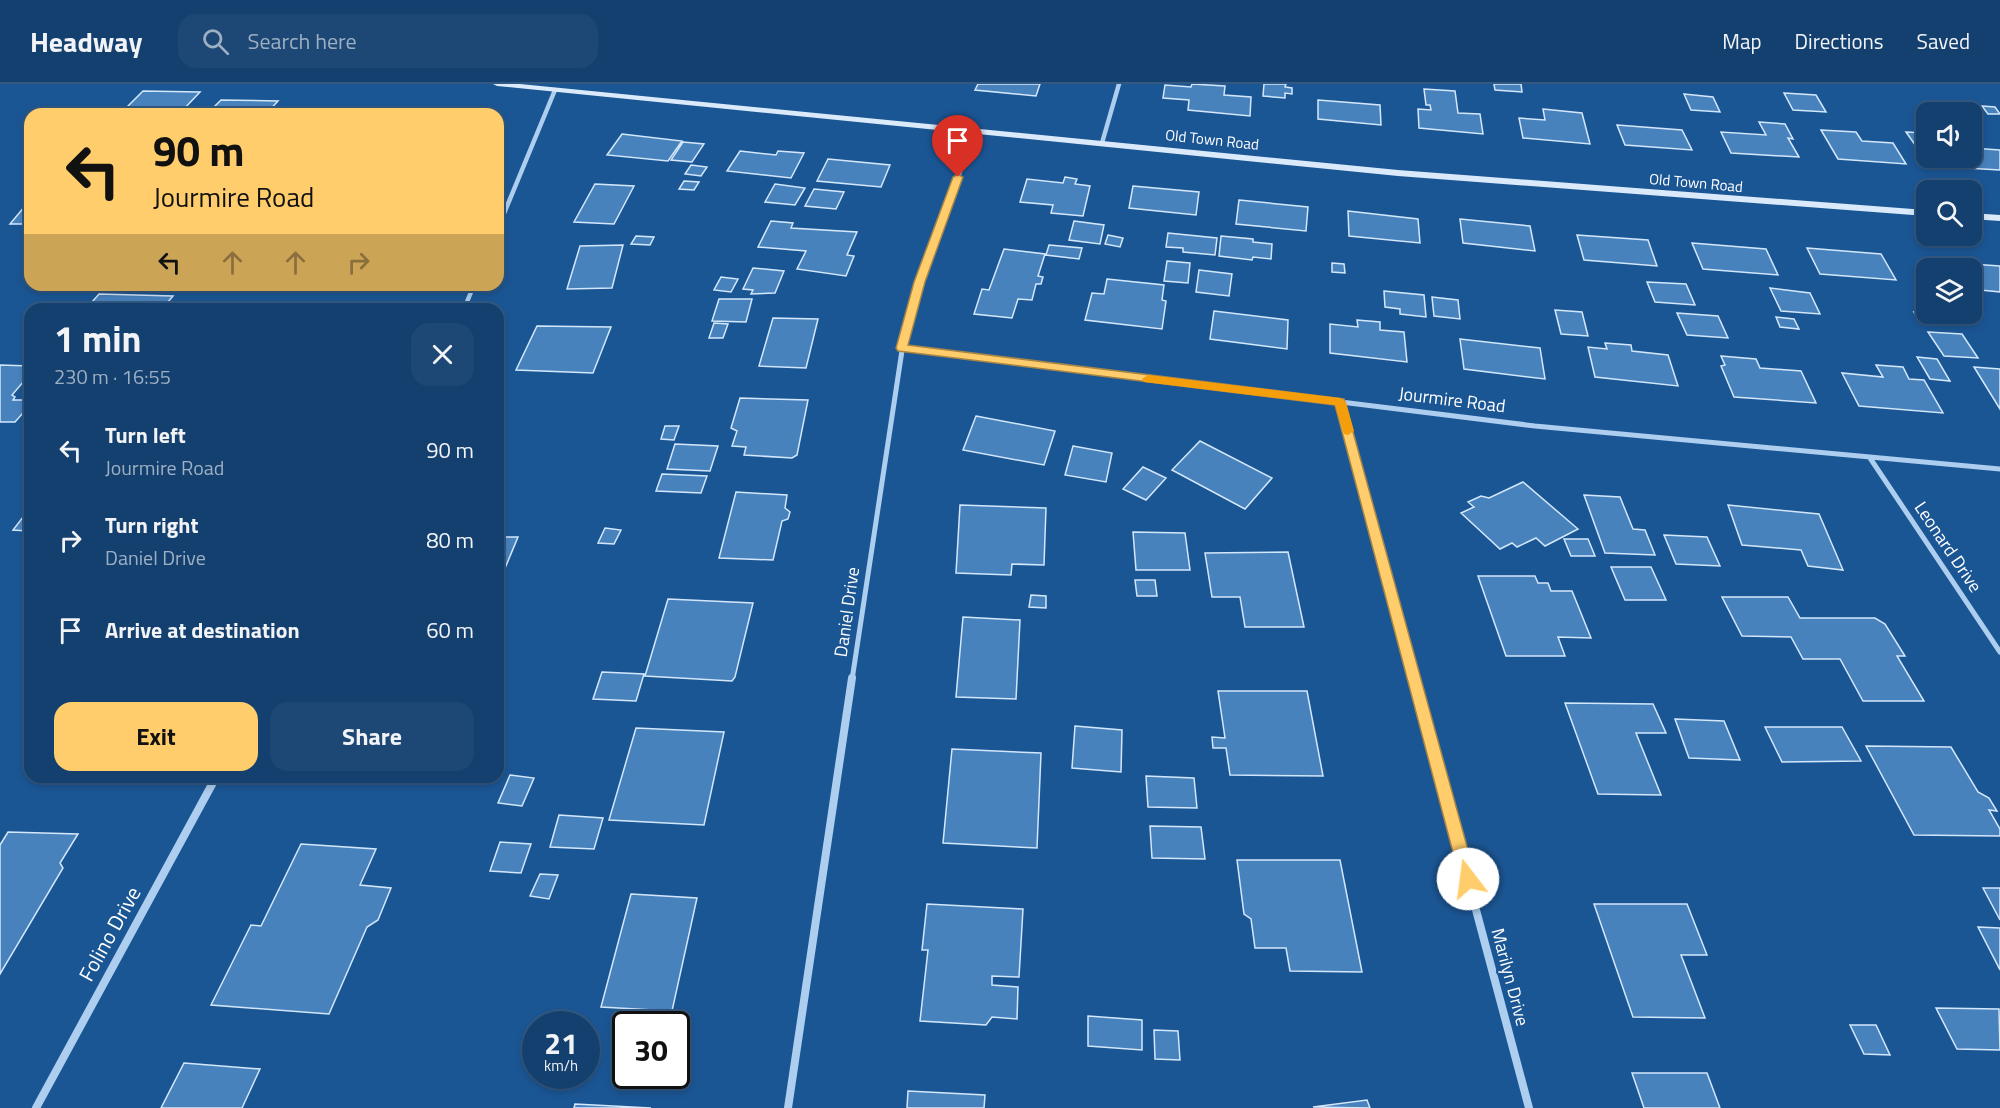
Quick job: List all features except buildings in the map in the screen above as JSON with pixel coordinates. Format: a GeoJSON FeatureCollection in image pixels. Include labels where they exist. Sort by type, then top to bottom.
{"type":"FeatureCollection","features":[{"type":"Feature","properties":{"kind":"main road","name":"Old Town Road"},"geometry":{"type":"LineString","coordinates":[[497,84],[1409,174],[1916,212]]}},
{"type":"Feature","properties":{"kind":"main road"},"geometry":{"type":"LineString","coordinates":[[1982,217],[2000,218]]}},
{"type":"Feature","properties":{"kind":"street"},"geometry":{"type":"LineString","coordinates":[[1102,143],[1119,84]]}},
{"type":"Feature","properties":{"kind":"street"},"geometry":{"type":"LineString","coordinates":[[504,213],[555,90]]}},
{"type":"Feature","properties":{"kind":"street","name":"Daniel Drive"},"geometry":{"type":"LineString","coordinates":[[788,1108],[902,348],[920,282],[975,130]]}},
{"type":"Feature","properties":{"kind":"street","name":"Jourmire Road"},"geometry":{"type":"LineString","coordinates":[[902,348],[1535,426],[2000,469]]}},
{"type":"Feature","properties":{"kind":"street","name":"Marilyn Drive"},"geometry":{"type":"LineString","coordinates":[[1340,402],[1529,1108]]}},
{"type":"Feature","properties":{"kind":"street","name":"Leonard Drive"},"geometry":{"type":"LineString","coordinates":[[1870,458],[2000,652]]}},
{"type":"Feature","properties":{"kind":"street","name":"Folino Drive"},"geometry":{"type":"LineString","coordinates":[[36,1108],[213,783]]}},
{"type":"Feature","properties":{"kind":"slow traffic"},"geometry":{"type":"LineString","coordinates":[[1148,379],[1340,402],[1348,431]]}},
{"type":"Feature","properties":{"kind":"route"},"geometry":{"type":"LineString","coordinates":[[958,177],[920,282],[902,348],[1340,402],[1468,879]]}}]}
